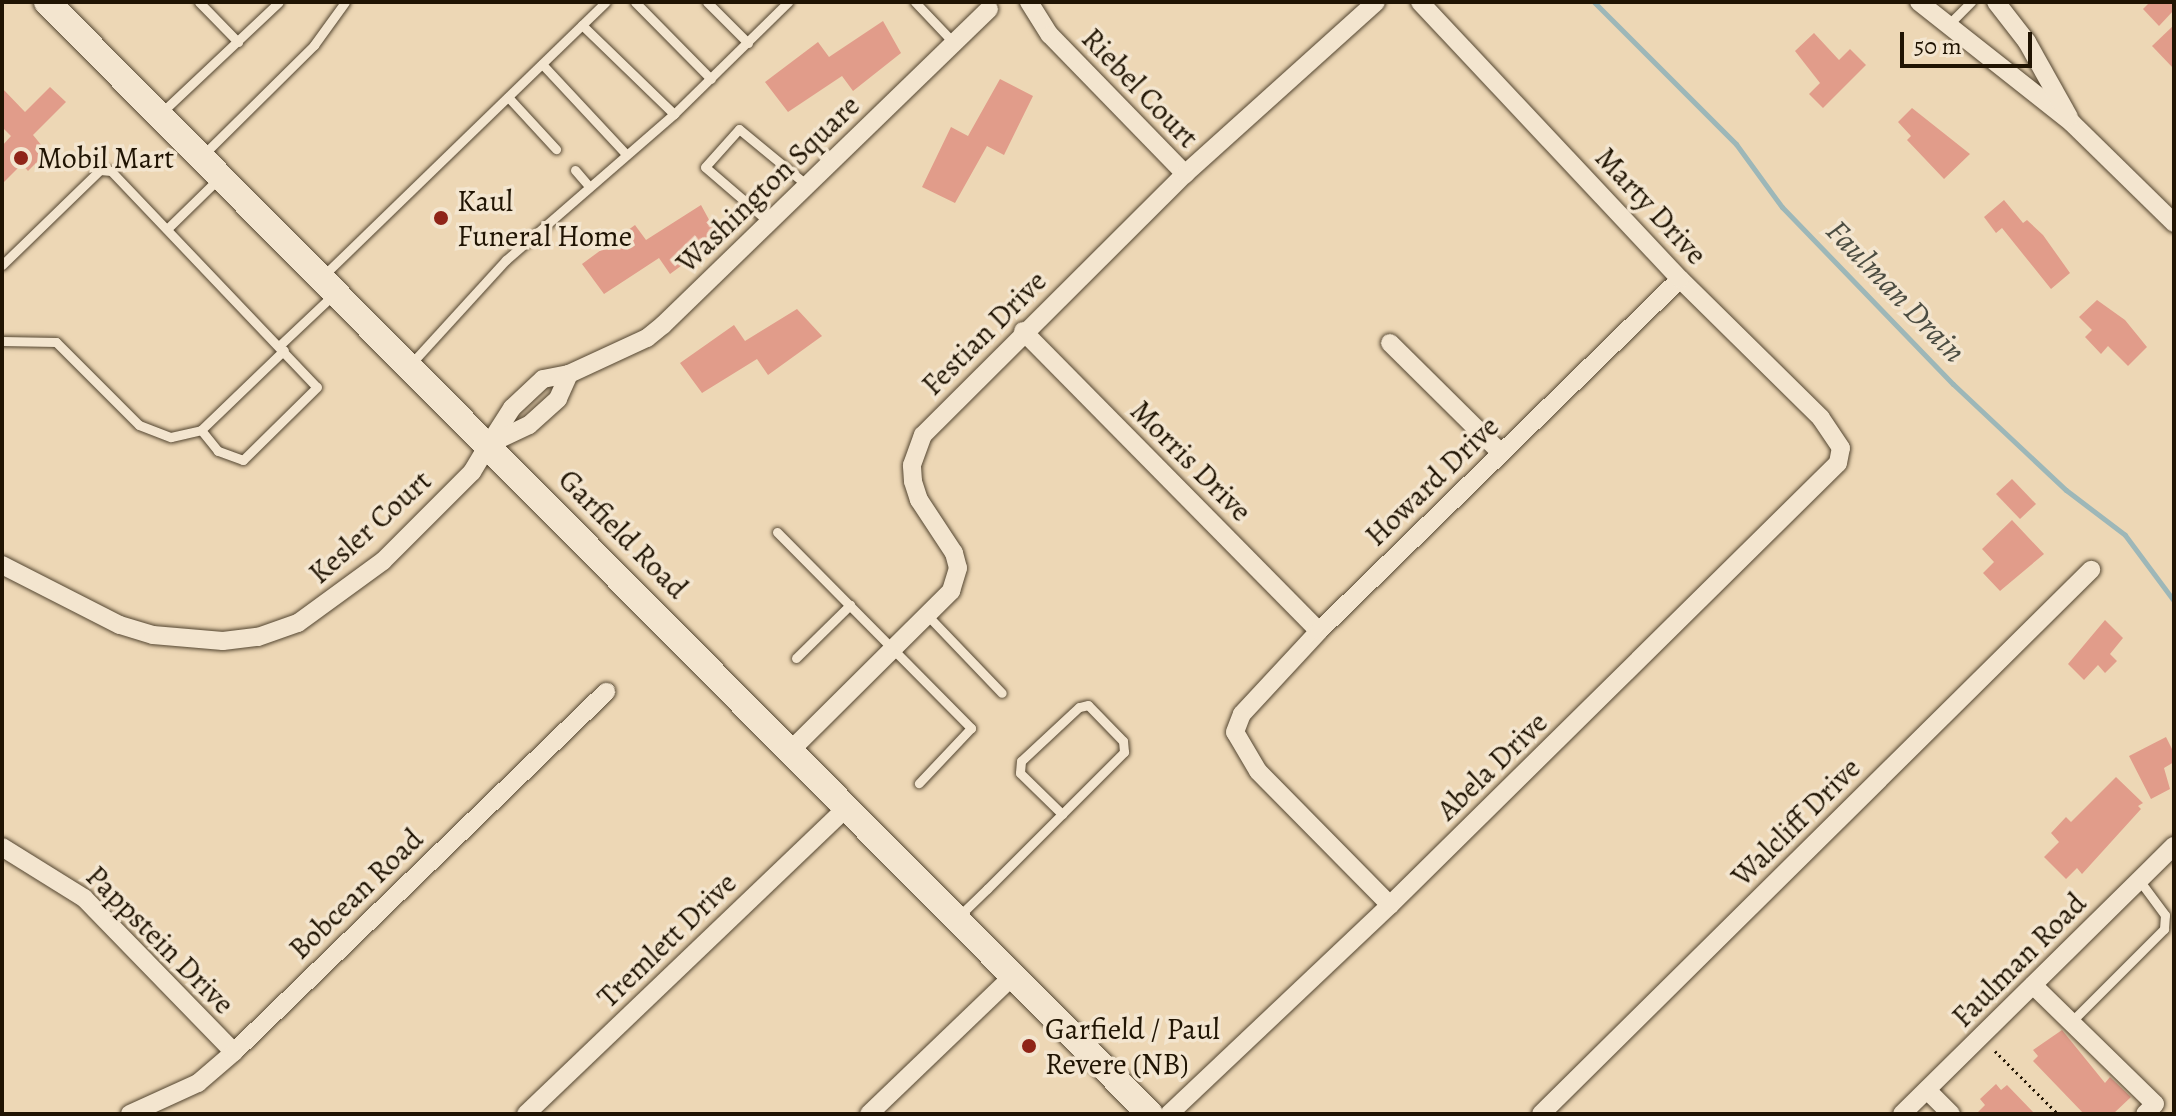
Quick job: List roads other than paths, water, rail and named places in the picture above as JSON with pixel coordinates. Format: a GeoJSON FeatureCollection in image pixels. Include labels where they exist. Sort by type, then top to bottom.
{"type":"FeatureCollection","features":[{"type":"Feature","properties":{"kind":"main road","name":"Garfield Road"},"geometry":{"type":"LineString","coordinates":[[47,2],[489,444],[1150,1114]]}},
{"type":"Feature","properties":{"kind":"street","name":"Riebel Court"},"geometry":{"type":"LineString","coordinates":[[1029,2],[1050,35],[1185,174]]}},
{"type":"Feature","properties":{"kind":"street","name":"Festian Drive"},"geometry":{"type":"LineString","coordinates":[[791,750],[929,617],[951,591],[958,568],[919,500],[912,465],[923,435],[1023,331],[1185,174],[1376,2]]}},
{"type":"Feature","properties":{"kind":"street","name":"Marty Drive"},"geometry":{"type":"LineString","coordinates":[[1420,2],[1680,279],[1821,418],[1841,448]]}},
{"type":"Feature","properties":{"kind":"street"},"geometry":{"type":"LineString","coordinates":[[1919,2],[2072,123],[2174,223]]}},
{"type":"Feature","properties":{"kind":"street"},"geometry":{"type":"LineString","coordinates":[[1996,2],[2027,42],[2072,123]]}},
{"type":"Feature","properties":{"kind":"street","name":"Washington Square"},"geometry":{"type":"LineString","coordinates":[[489,444],[529,425],[558,399],[569,374],[647,338],[954,43],[988,5]]}},
{"type":"Feature","properties":{"kind":"street","name":"Howard Drive"},"geometry":{"type":"LineString","coordinates":[[1390,905],[1258,771],[1235,732],[1253,698],[1680,279]]}},
{"type":"Feature","properties":{"kind":"street","name":"Morris Drive"},"geometry":{"type":"LineString","coordinates":[[1023,331],[1319,631]]}},
{"type":"Feature","properties":{"kind":"street"},"geometry":{"type":"LineString","coordinates":[[1390,343],[1501,453]]}},
{"type":"Feature","properties":{"kind":"street","name":"Kesler Court"},"geometry":{"type":"LineString","coordinates":[[2,565],[120,625],[153,635],[223,641],[258,637],[298,623],[383,561],[472,472],[489,444]]}},
{"type":"Feature","properties":{"kind":"street","name":"Abela Drive"},"geometry":{"type":"LineString","coordinates":[[1169,1114],[1390,905],[1828,477],[1841,448]]}},
{"type":"Feature","properties":{"kind":"street","name":"Walcliff Drive"},"geometry":{"type":"LineString","coordinates":[[1541,1114],[2091,570]]}},
{"type":"Feature","properties":{"kind":"street","name":"Bobcean Road"},"geometry":{"type":"LineString","coordinates":[[130,1114],[198,1083],[234,1052],[606,692]]}},
{"type":"Feature","properties":{"kind":"street","name":"Tremlett Drive"},"geometry":{"type":"LineString","coordinates":[[526,1114],[847,807]]}},
{"type":"Feature","properties":{"kind":"street","name":"Faulman Road"},"geometry":{"type":"LineString","coordinates":[[1902,1114],[2174,846]]}},
{"type":"Feature","properties":{"kind":"street","name":"Pappstein Drive"},"geometry":{"type":"LineString","coordinates":[[2,847],[84,898],[234,1052]]}},
{"type":"Feature","properties":{"kind":"street"},"geometry":{"type":"LineString","coordinates":[[869,1114],[1013,976]]}},
{"type":"Feature","properties":{"kind":"street"},"geometry":{"type":"LineString","coordinates":[[2033,985],[2073,1020],[2150,1109]]}},
{"type":"Feature","properties":{"kind":"street"},"geometry":{"type":"LineString","coordinates":[[1927,1090],[1951,1114]]}},
{"type":"Feature","properties":{"kind":"lane"},"geometry":{"type":"LineString","coordinates":[[199,2],[238,42]]}},
{"type":"Feature","properties":{"kind":"lane"},"geometry":{"type":"LineString","coordinates":[[160,114],[279,2]]}},
{"type":"Feature","properties":{"kind":"lane"},"geometry":{"type":"LineString","coordinates":[[202,156],[314,45],[345,2]]}},
{"type":"Feature","properties":{"kind":"lane"},"geometry":{"type":"LineString","coordinates":[[2,341],[56,342],[149,433],[171,437],[201,430],[282,347],[330,284],[508,97],[606,2]]}},
{"type":"Feature","properties":{"kind":"lane"},"geometry":{"type":"LineString","coordinates":[[635,2],[711,79]]}},
{"type":"Feature","properties":{"kind":"lane"},"geometry":{"type":"LineString","coordinates":[[707,2],[748,43]]}},
{"type":"Feature","properties":{"kind":"lane"},"geometry":{"type":"LineString","coordinates":[[915,2],[954,43]]}},
{"type":"Feature","properties":{"kind":"lane"},"geometry":{"type":"LineString","coordinates":[[1948,25],[1971,2]]}},
{"type":"Feature","properties":{"kind":"lane"},"geometry":{"type":"LineString","coordinates":[[410,365],[506,260],[587,184],[674,114],[748,43],[782,4]]}},
{"type":"Feature","properties":{"kind":"lane"},"geometry":{"type":"LineString","coordinates":[[582,25],[674,114]]}},
{"type":"Feature","properties":{"kind":"lane"},"geometry":{"type":"LineString","coordinates":[[542,64],[625,153]]}},
{"type":"Feature","properties":{"kind":"lane"},"geometry":{"type":"LineString","coordinates":[[508,97],[556,149]]}},
{"type":"Feature","properties":{"kind":"lane"},"geometry":{"type":"LineString","coordinates":[[769,222],[705,167],[739,129],[807,185]]}},
{"type":"Feature","properties":{"kind":"lane"},"geometry":{"type":"LineString","coordinates":[[2,265],[104,169],[167,229],[317,387],[294,415],[243,460],[218,451],[201,430]]}},
{"type":"Feature","properties":{"kind":"lane"},"geometry":{"type":"LineString","coordinates":[[575,170],[587,184]]}},
{"type":"Feature","properties":{"kind":"lane"},"geometry":{"type":"LineString","coordinates":[[167,229],[222,175]]}},
{"type":"Feature","properties":{"kind":"lane"},"geometry":{"type":"LineString","coordinates":[[777,532],[971,728],[919,783]]}},
{"type":"Feature","properties":{"kind":"lane"},"geometry":{"type":"LineString","coordinates":[[796,658],[850,605]]}},
{"type":"Feature","properties":{"kind":"lane"},"geometry":{"type":"LineString","coordinates":[[929,617],[1002,693]]}},
{"type":"Feature","properties":{"kind":"lane"},"geometry":{"type":"LineString","coordinates":[[956,918],[1062,814],[1124,752],[1123,741],[1088,705],[1079,707],[1021,761],[1020,773],[1062,814]]}},
{"type":"Feature","properties":{"kind":"lane"},"geometry":{"type":"LineString","coordinates":[[2073,1020],[2164,929],[2165,915],[2139,880]]}},
{"type":"Feature","properties":{"kind":"waterway","name":"Faulman Drain"},"geometry":{"type":"LineString","coordinates":[[1594,2],[1736,144],[1782,207],[1953,384],[2066,490],[2125,535],[2174,601]]}},
{"type":"Feature","properties":{"kind":"place","name":"Mobil Mart"},"geometry":{"type":"Point","coordinates":[21,158]}},
{"type":"Feature","properties":{"kind":"place","name":"Kaul Funeral Home"},"geometry":{"type":"Point","coordinates":[441,218]}},
{"type":"Feature","properties":{"kind":"place","name":"Garfield / Paul Revere (NB)"},"geometry":{"type":"Point","coordinates":[1029,1046]}}]}
